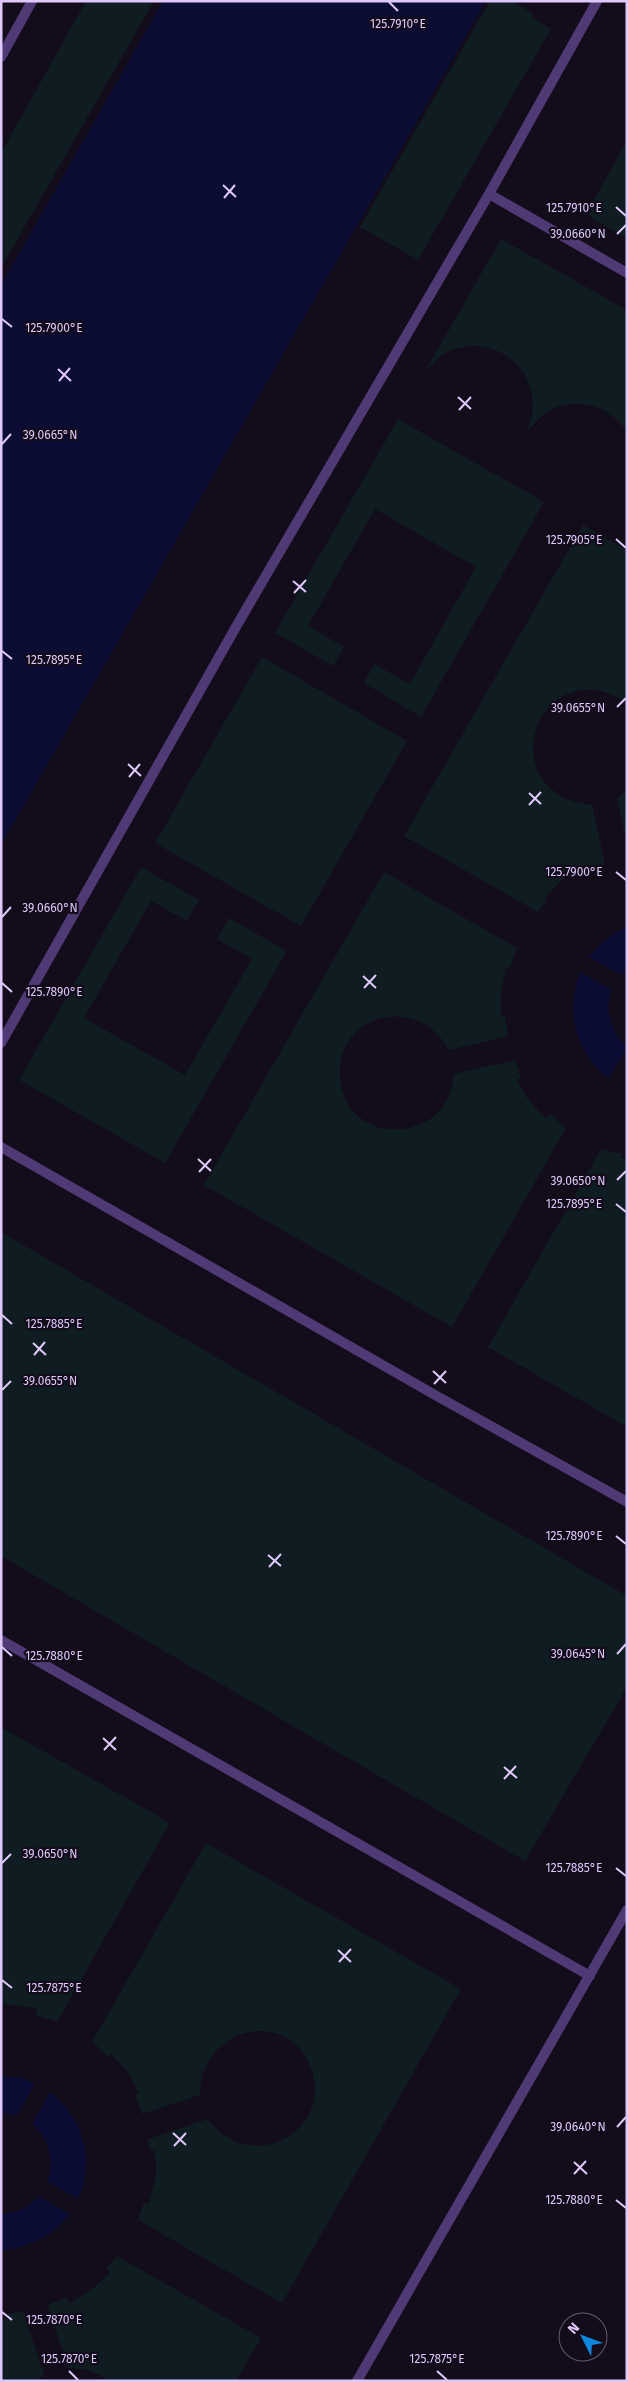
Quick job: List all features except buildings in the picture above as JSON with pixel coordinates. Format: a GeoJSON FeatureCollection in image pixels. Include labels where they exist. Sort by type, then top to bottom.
{"type":"FeatureCollection","features":[{"type":"Feature","properties":{"kind":"street"},"geometry":{"type":"LineString","coordinates":[[1,57],[32,1]]}},
{"type":"Feature","properties":{"kind":"street"},"geometry":{"type":"LineString","coordinates":[[1,1043],[246,609],[490,194],[597,1]]}},
{"type":"Feature","properties":{"kind":"street"},"geometry":{"type":"LineString","coordinates":[[490,194],[627,273]]}},
{"type":"Feature","properties":{"kind":"street"},"geometry":{"type":"LineString","coordinates":[[1,1147],[434,1396],[627,1502]]}},
{"type":"Feature","properties":{"kind":"street"},"geometry":{"type":"LineString","coordinates":[[1,1640],[590,1976]]}},
{"type":"Feature","properties":{"kind":"street"},"geometry":{"type":"LineString","coordinates":[[357,2381],[627,1910]]}},
{"type":"Feature","properties":{"kind":"shaded area"},"geometry":{"type":"Polygon","coordinates":[[[86,1],[154,1],[1,268],[1,153],[86,1]]]}},
{"type":"Feature","properties":{"kind":"shaded area"},"geometry":{"type":"Polygon","coordinates":[[[163,1],[486,1],[1,845],[1,285],[163,1]]]}},
{"type":"Feature","properties":{"kind":"shaded area"},"geometry":{"type":"Polygon","coordinates":[[[490,1],[512,1],[534,14],[532,18],[551,29],[418,260],[360,227],[490,1]]]}},
{"type":"Feature","properties":{"kind":"shaded area"},"geometry":{"type":"Polygon","coordinates":[[[627,141],[627,238],[593,219],[587,212],[627,141]]]}},
{"type":"Feature","properties":{"kind":"shaded area"},"geometry":{"type":"Polygon","coordinates":[[[501,239],[627,310],[627,432],[613,416],[594,406],[572,404],[551,410],[537,420],[526,433],[532,415],[533,398],[529,383],[522,370],[511,359],[498,351],[484,347],[468,346],[452,350],[436,360],[423,375],[501,239]]]}},
{"type":"Feature","properties":{"kind":"shaded area"},"geometry":{"type":"Polygon","coordinates":[[[398,419],[544,502],[421,717],[364,683],[374,664],[410,684],[476,567],[375,509],[308,626],[344,647],[333,666],[275,633],[398,419]]]}},
{"type":"Feature","properties":{"kind":"shaded area"},"geometry":{"type":"Polygon","coordinates":[[[583,525],[627,550],[627,704],[615,696],[602,691],[592,690],[569,693],[551,705],[539,722],[534,743],[535,764],[545,783],[564,797],[592,805],[605,864],[590,870],[587,866],[563,879],[545,898],[547,900],[538,912],[404,836],[583,525]]]}},
{"type":"Feature","properties":{"kind":"shaded area"},"geometry":{"type":"Polygon","coordinates":[[[262,657],[407,741],[301,926],[155,843],[262,657]]]}},
{"type":"Feature","properties":{"kind":"shaded area"},"geometry":{"type":"Polygon","coordinates":[[[627,791],[627,844],[617,798],[627,791]]]}},
{"type":"Feature","properties":{"kind":"shaded area"},"geometry":{"type":"Polygon","coordinates":[[[141,867],[199,900],[187,921],[151,901],[84,1018],[185,1075],[252,959],[217,939],[229,918],[287,951],[165,1163],[19,1080],[141,867]]]}},
{"type":"Feature","properties":{"kind":"shaded area"},"geometry":{"type":"Polygon","coordinates":[[[384,872],[517,948],[510,968],[506,967],[501,992],[501,1017],[505,1017],[508,1036],[449,1050],[435,1032],[418,1021],[400,1017],[381,1018],[365,1025],[351,1038],[342,1055],[340,1077],[346,1100],[358,1116],[376,1126],[396,1130],[417,1126],[434,1116],[448,1098],[454,1074],[515,1060],[521,1077],[517,1080],[529,1101],[545,1118],[550,1114],[566,1128],[452,1327],[204,1185],[384,872]]]}},
{"type":"Feature","properties":{"kind":"shaded area"},"geometry":{"type":"Polygon","coordinates":[[[627,927],[627,968],[621,975],[589,957],[606,940],[627,927]]]}},
{"type":"Feature","properties":{"kind":"shaded area"},"geometry":{"type":"Polygon","coordinates":[[[580,972],[612,990],[608,1005],[610,1021],[617,1036],[627,1047],[609,1078],[597,1068],[588,1056],[576,1030],[573,1002],[580,972]]]}},
{"type":"Feature","properties":{"kind":"shaded area"},"geometry":{"type":"Polygon","coordinates":[[[601,1149],[622,1154],[621,1158],[627,1160],[627,1427],[488,1347],[601,1149]]]}},
{"type":"Feature","properties":{"kind":"shaded area"},"geometry":{"type":"Polygon","coordinates":[[[1,1232],[627,1596],[627,1687],[525,1861],[1,1556],[1,1232]]]}},
{"type":"Feature","properties":{"kind":"shaded area"},"geometry":{"type":"Polygon","coordinates":[[[1,1727],[170,1823],[57,2022],[36,2015],[38,2009],[1,2003],[1,1727]]]}},
{"type":"Feature","properties":{"kind":"shaded area"},"geometry":{"type":"Polygon","coordinates":[[[206,1843],[461,1989],[282,2303],[138,2220],[144,2203],[149,2203],[156,2176],[155,2151],[149,2150],[148,2139],[208,2119],[227,2137],[247,2145],[268,2145],[287,2137],[302,2124],[312,2107],[315,2086],[309,2063],[297,2046],[281,2035],[263,2031],[244,2033],[227,2041],[213,2054],[204,2072],[200,2095],[142,2114],[135,2095],[139,2093],[127,2071],[111,2054],[108,2056],[92,2042],[206,1843]]]}},
{"type":"Feature","properties":{"kind":"shaded area"},"geometry":{"type":"Polygon","coordinates":[[[1,2076],[22,2078],[35,2084],[17,2115],[1,2112],[1,2076]]]}},
{"type":"Feature","properties":{"kind":"shaded area"},"geometry":{"type":"Polygon","coordinates":[[[50,2092],[71,2114],[83,2140],[86,2154],[86,2169],[78,2199],[47,2181],[50,2166],[49,2150],[43,2136],[32,2124],[50,2092]]]}},
{"type":"Feature","properties":{"kind":"shaded area"},"geometry":{"type":"Polygon","coordinates":[[[38,2196],[70,2214],[56,2229],[39,2240],[21,2247],[1,2251],[1,2214],[22,2209],[31,2204],[38,2196]]]}},
{"type":"Feature","properties":{"kind":"shaded area"},"geometry":{"type":"Polygon","coordinates":[[[117,2256],[261,2338],[236,2381],[108,2381],[90,2371],[68,2368],[48,2305],[66,2297],[70,2303],[91,2290],[110,2273],[106,2268],[117,2256]]]}},
{"type":"Feature","properties":{"kind":"shaded area"},"geometry":{"type":"Polygon","coordinates":[[[23,2311],[44,2375],[36,2381],[1,2381],[1,2319],[8,2319],[8,2314],[23,2311]]]}}]}
